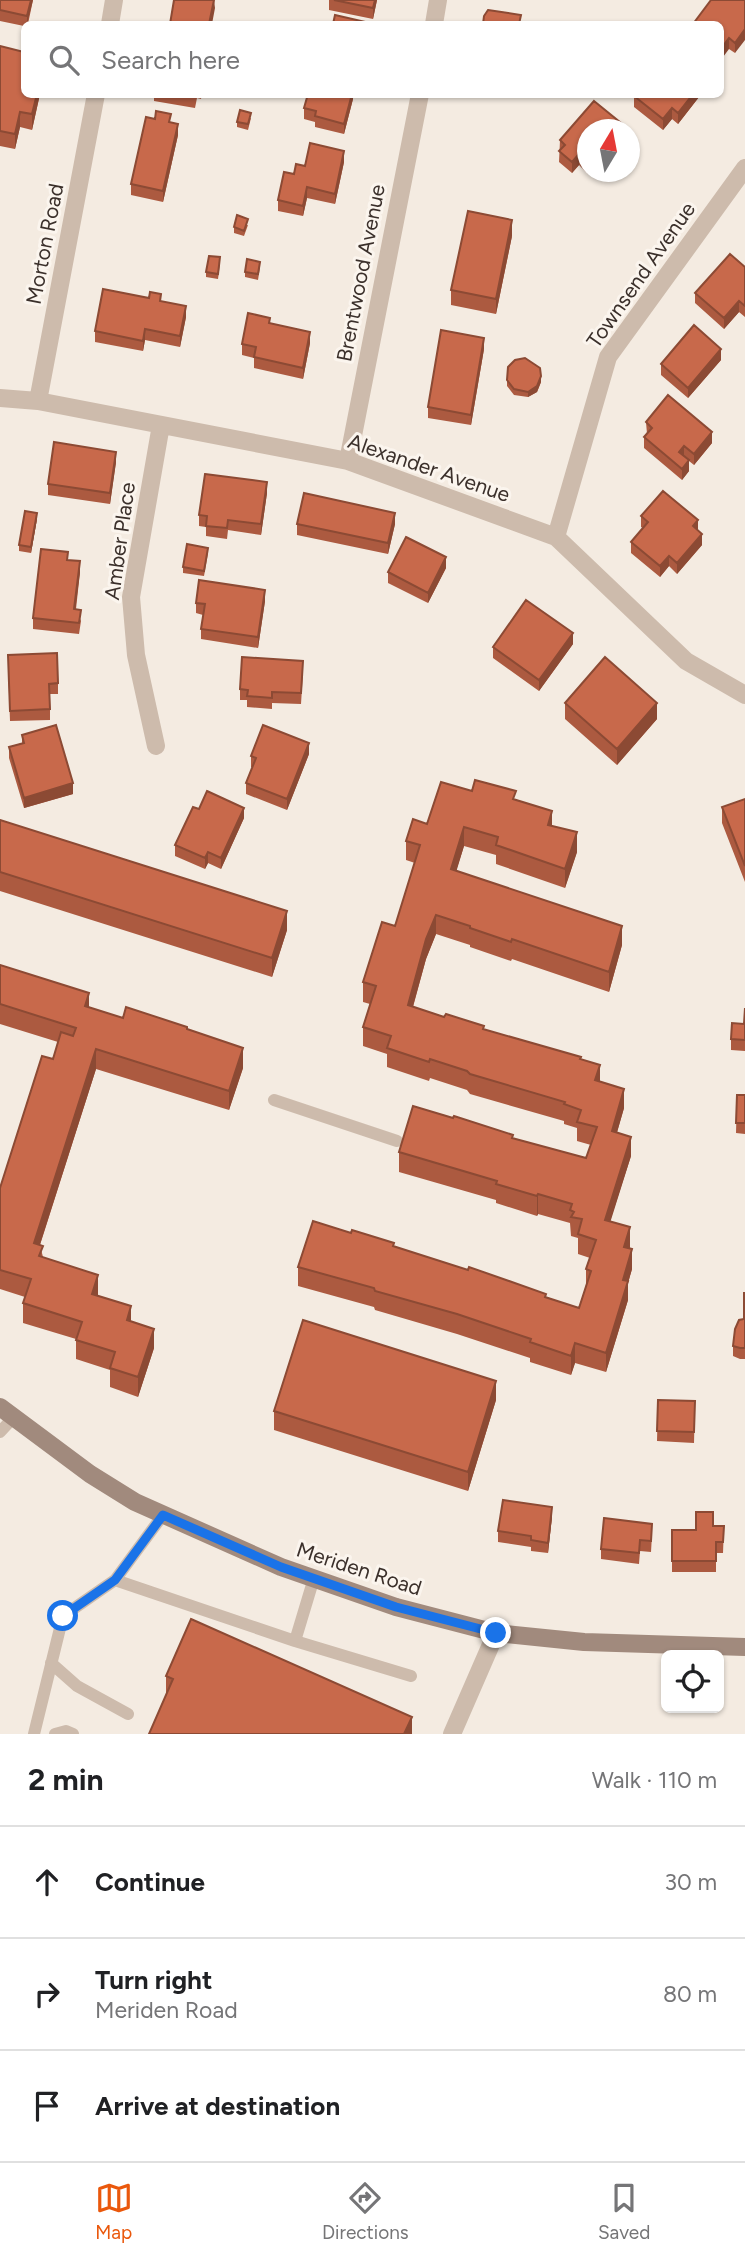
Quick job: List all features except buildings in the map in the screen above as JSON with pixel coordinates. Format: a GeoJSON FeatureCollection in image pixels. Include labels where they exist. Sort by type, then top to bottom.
{"type":"FeatureCollection","features":[{"type":"Feature","properties":{"kind":"main road","name":"Meriden Road"},"geometry":{"type":"LineString","coordinates":[[7,1413],[90,1474],[135,1502],[281,1567],[396,1607],[496,1633],[584,1642],[745,1647]]}},
{"type":"Feature","properties":{"kind":"street"},"geometry":{"type":"LineString","coordinates":[[110,21],[114,0]]}},
{"type":"Feature","properties":{"kind":"street"},"geometry":{"type":"LineString","coordinates":[[434,21],[438,0]]}},
{"type":"Feature","properties":{"kind":"street","name":"Morton Road"},"geometry":{"type":"LineString","coordinates":[[38,401],[95,98]]}},
{"type":"Feature","properties":{"kind":"street","name":"Brentwood Avenue"},"geometry":{"type":"LineString","coordinates":[[348,461],[419,98]]}},
{"type":"Feature","properties":{"kind":"street","name":"Townsend Avenue"},"geometry":{"type":"LineString","coordinates":[[556,537],[608,358],[745,168]]}},
{"type":"Feature","properties":{"kind":"street","name":"Alexander Avenue"},"geometry":{"type":"LineString","coordinates":[[0,398],[38,401],[348,461],[556,537],[686,661],[745,695]]}},
{"type":"Feature","properties":{"kind":"street","name":"Amber Place"},"geometry":{"type":"LineString","coordinates":[[156,746],[136,655],[131,597],[162,425]]}},
{"type":"Feature","properties":{"kind":"street"},"geometry":{"type":"LineString","coordinates":[[452,1734],[496,1633]]}},
{"type":"Feature","properties":{"kind":"lane"},"geometry":{"type":"LineString","coordinates":[[274,1100],[397,1141]]}},
{"type":"Feature","properties":{"kind":"lane"},"geometry":{"type":"LineString","coordinates":[[0,1432],[7,1413]]}},
{"type":"Feature","properties":{"kind":"lane"},"geometry":{"type":"LineString","coordinates":[[34,1734],[63,1616],[115,1580],[163,1515]]}},
{"type":"Feature","properties":{"kind":"lane"},"geometry":{"type":"LineString","coordinates":[[295,1641],[314,1578]]}},
{"type":"Feature","properties":{"kind":"lane"},"geometry":{"type":"LineString","coordinates":[[115,1580],[295,1641],[411,1676]]}},
{"type":"Feature","properties":{"kind":"lane"},"geometry":{"type":"LineString","coordinates":[[51,1663],[78,1686],[128,1714]]}},
{"type":"Feature","properties":{"kind":"lane"},"geometry":{"type":"LineString","coordinates":[[55,1734],[66,1731],[73,1734]]}},
{"type":"Feature","properties":{"kind":"route"},"geometry":{"type":"LineString","coordinates":[[63,1616],[115,1580],[163,1515],[281,1567],[396,1607],[496,1633]]}}]}
